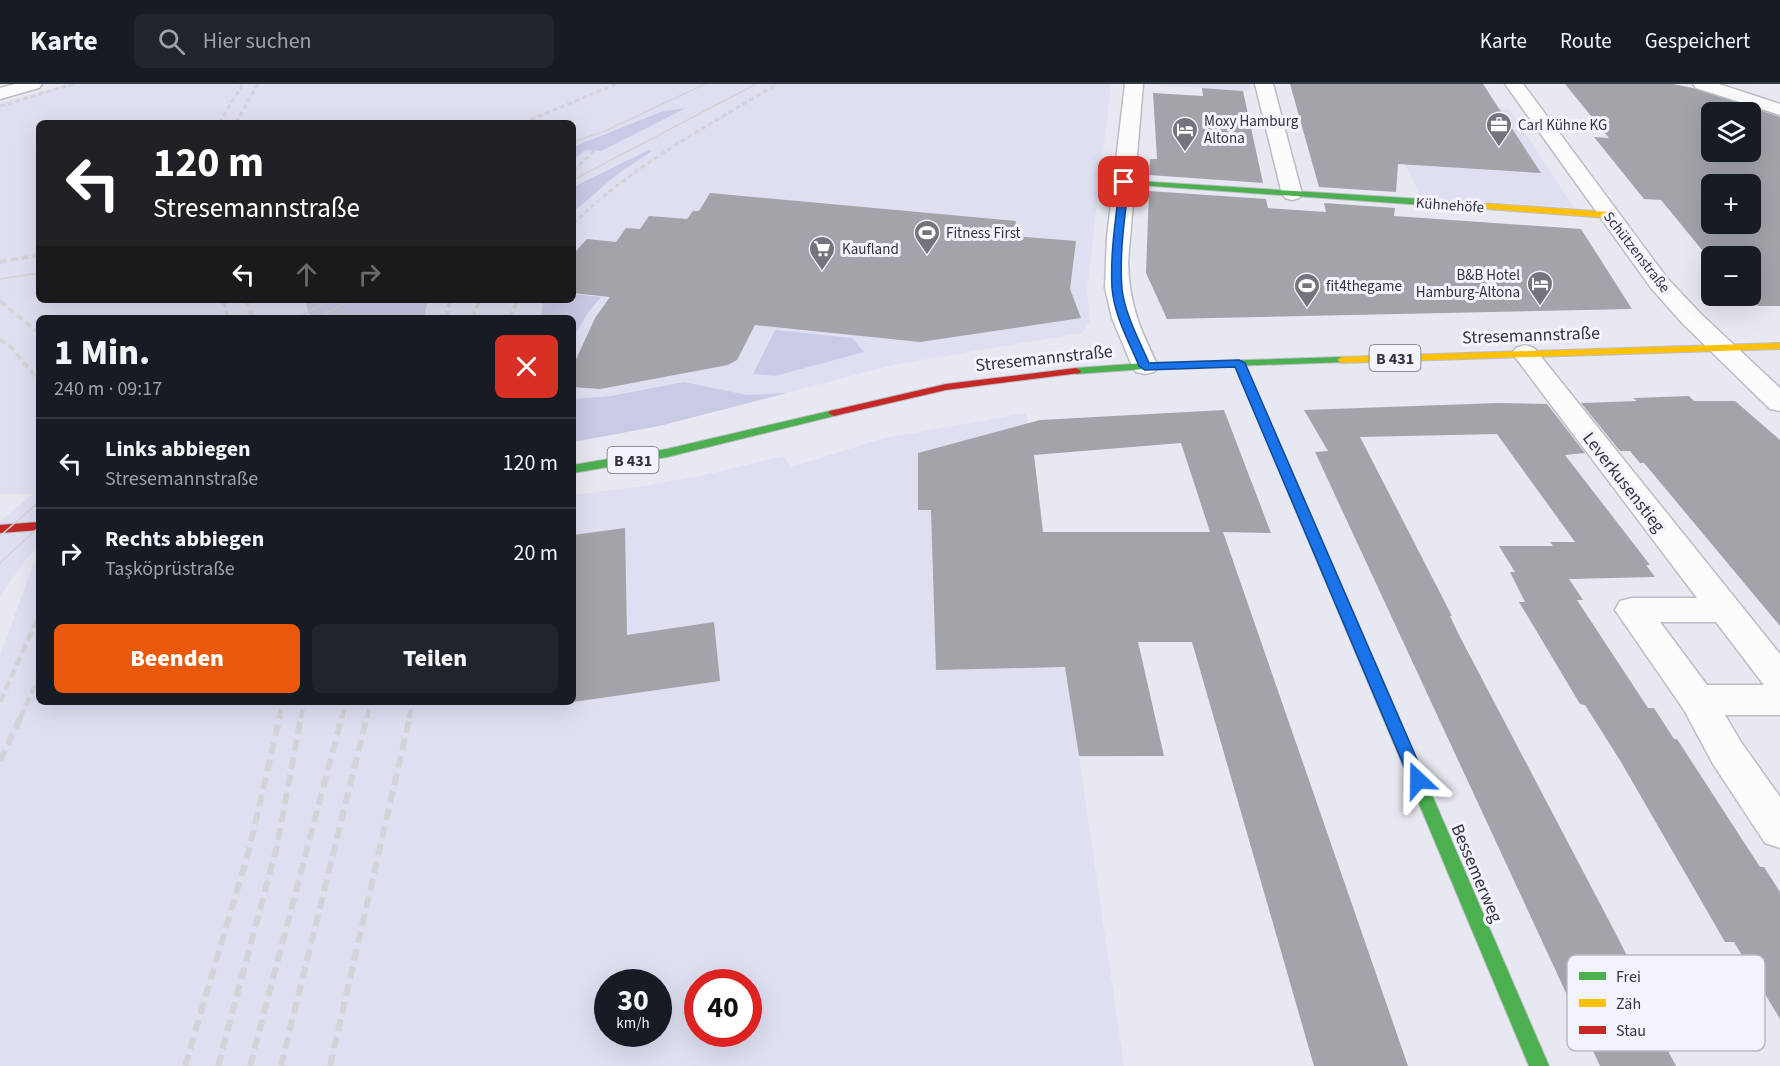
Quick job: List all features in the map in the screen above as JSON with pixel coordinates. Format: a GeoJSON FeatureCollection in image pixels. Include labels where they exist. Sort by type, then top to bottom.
{"type":"FeatureCollection","features":[{"type":"Feature","properties":{"kind":"main road","name":"Kühnehöfe"},"geometry":{"type":"LineString","coordinates":[[1124,182],[1608,215]]}},
{"type":"Feature","properties":{"kind":"main road","name":"Stresemannstraße"},"geometry":{"type":"LineString","coordinates":[[576,469],[704,446],[946,387],[1059,371],[1145,366],[1780,346]]}},
{"type":"Feature","properties":{"kind":"main road","name":"Bessemerweg"},"geometry":{"type":"LineString","coordinates":[[1239,363],[1539,1066]]}},
{"type":"Feature","properties":{"kind":"main road"},"geometry":{"type":"LineString","coordinates":[[0,529],[36,526]]}},
{"type":"Feature","properties":{"kind":"street"},"geometry":{"type":"LineString","coordinates":[[0,94],[33,84]]}},
{"type":"Feature","properties":{"kind":"street"},"geometry":{"type":"LineString","coordinates":[[1134,84],[1119,231],[1117,289],[1128,327],[1145,366]]}},
{"type":"Feature","properties":{"kind":"street"},"geometry":{"type":"LineString","coordinates":[[1264,84],[1278,148],[1292,194]]}},
{"type":"Feature","properties":{"kind":"street","name":"Schützenstraße"},"geometry":{"type":"LineString","coordinates":[[1514,84],[1659,283],[1780,403]]}},
{"type":"Feature","properties":{"kind":"street"},"geometry":{"type":"LineString","coordinates":[[1702,84],[1780,110]]}},
{"type":"Feature","properties":{"kind":"street"},"geometry":{"type":"LineString","coordinates":[[1736,95],[1754,90],[1777,91]]}},
{"type":"Feature","properties":{"kind":"street","name":"Leverkusenstieg"},"geometry":{"type":"LineString","coordinates":[[1526,353],[1723,610],[1780,680]]}},
{"type":"Feature","properties":{"kind":"street"},"geometry":{"type":"LineString","coordinates":[[1723,610],[1632,610],[1697,700],[1727,753],[1780,830]]}},
{"type":"Feature","properties":{"kind":"street"},"geometry":{"type":"LineString","coordinates":[[1697,700],[1780,700]]}},
{"type":"Feature","properties":{"kind":"shaded area"},"geometry":{"type":"Polygon","coordinates":[[[68,84],[1111,84],[1087,290],[1090,321],[1082,333],[893,365],[659,426],[576,441],[576,315],[36,315],[36,549],[0,596],[0,521],[33,494],[0,494],[0,103],[68,84]]]}},
{"type":"Feature","properties":{"kind":"shaded area"},"geometry":{"type":"Polygon","coordinates":[[[1144,84],[1249,84],[1251,91],[1144,84]]]}},
{"type":"Feature","properties":{"kind":"shaded area"},"geometry":{"type":"Polygon","coordinates":[[[1375,102],[1510,109],[1574,208],[1421,197],[1375,102]]]}},
{"type":"Feature","properties":{"kind":"shaded area"},"geometry":{"type":"Polygon","coordinates":[[[686,108],[601,151],[585,150],[576,158],[576,146],[663,111],[686,108]]]}},
{"type":"Feature","properties":{"kind":"shaded area"},"geometry":{"type":"Polygon","coordinates":[[[649,150],[652,151],[619,173],[576,209],[576,186],[649,150]]]}},
{"type":"Feature","properties":{"kind":"shaded area"},"geometry":{"type":"Polygon","coordinates":[[[576,294],[601,297],[576,333],[576,315],[541,315],[543,303],[576,303],[576,294]]]}},
{"type":"Feature","properties":{"kind":"shaded area"},"geometry":{"type":"Polygon","coordinates":[[[306,303],[427,303],[425,315],[309,315],[306,303]]]}},
{"type":"Feature","properties":{"kind":"shaded area"},"geometry":{"type":"Polygon","coordinates":[[[775,330],[852,338],[864,352],[775,376],[753,374],[775,330]]]}},
{"type":"Feature","properties":{"kind":"shaded area"},"geometry":{"type":"Polygon","coordinates":[[[684,382],[747,395],[787,393],[659,426],[576,441],[576,399],[611,396],[684,382]]]}},
{"type":"Feature","properties":{"kind":"shaded area"},"geometry":{"type":"Polygon","coordinates":[[[1026,413],[1034,455],[1043,532],[1195,642],[1138,642],[1164,756],[1079,757],[1124,1066],[0,1066],[0,656],[36,557],[36,705],[576,705],[576,495],[638,487],[709,474],[783,456],[792,467],[884,438],[1026,413]]]}},
{"type":"Feature","properties":{"kind":"building"},"geometry":{"type":"Polygon","coordinates":[[[1290,84],[1483,84],[1541,173],[1398,164],[1396,192],[1319,187],[1290,84]]]}},
{"type":"Feature","properties":{"kind":"building"},"geometry":{"type":"Polygon","coordinates":[[[1565,84],[1673,84],[1735,102],[1701,102],[1701,162],[1761,162],[1761,111],[1780,117],[1780,306],[1761,306],[1761,246],[1701,246],[1701,249],[1661,200],[1644,199],[1594,137],[1609,138],[1565,84]]]}},
{"type":"Feature","properties":{"kind":"building"},"geometry":{"type":"Polygon","coordinates":[[[1202,88],[1243,91],[1263,183],[1149,175],[1150,159],[1157,159],[1153,93],[1203,96],[1202,88]]]}},
{"type":"Feature","properties":{"kind":"building"},"geometry":{"type":"Polygon","coordinates":[[[1149,191],[1266,199],[1268,208],[1326,212],[1324,203],[1395,208],[1394,216],[1581,229],[1632,309],[1167,319],[1146,273],[1149,191]]]}},
{"type":"Feature","properties":{"kind":"building","name":"Kaufland"},"geometry":{"type":"Polygon","coordinates":[[[710,193],[1016,221],[1014,236],[1076,241],[1070,289],[1081,318],[920,342],[755,325],[737,360],[728,365],[600,389],[576,387],[576,359],[595,318],[610,297],[576,293],[576,251],[587,239],[616,242],[626,228],[640,229],[649,216],[687,219],[693,211],[699,211],[710,193]]]}},
{"type":"Feature","properties":{"kind":"building"},"geometry":{"type":"Polygon","coordinates":[[[1689,396],[1694,401],[1735,401],[1780,440],[1780,626],[1644,463],[1640,463],[1630,451],[1620,451],[1581,403],[1689,396]]]}},
{"type":"Feature","properties":{"kind":"building"},"geometry":{"type":"Polygon","coordinates":[[[1499,403],[1547,404],[1585,453],[1565,455],[1650,565],[1646,565],[1655,577],[1569,579],[1583,600],[1577,600],[1648,708],[1654,708],[1674,739],[1677,739],[1760,867],[1764,867],[1780,892],[1780,1019],[1765,994],[1765,955],[1742,955],[1734,942],[1725,942],[1621,762],[1585,705],[1580,704],[1519,602],[1525,602],[1510,572],[1515,572],[1499,546],[1553,546],[1550,542],[1575,542],[1497,434],[1360,437],[1452,616],[1450,616],[1459,635],[1626,955],[1567,955],[1567,995],[1315,452],[1328,451],[1304,410],[1499,403]]]}},
{"type":"Feature","properties":{"kind":"building"},"geometry":{"type":"Polygon","coordinates":[[[1224,410],[1271,533],[1223,532],[1408,1066],[1314,1066],[1192,642],[1138,642],[1164,756],[1079,756],[1065,667],[936,670],[931,510],[918,510],[918,453],[1040,420],[1224,410]],[[1181,443],[1034,455],[1043,532],[1210,532],[1181,443]]]}},
{"type":"Feature","properties":{"kind":"building"},"geometry":{"type":"Polygon","coordinates":[[[625,528],[627,635],[714,622],[720,681],[576,702],[576,535],[625,528]]]}},
{"type":"Feature","properties":{"kind":"building"},"geometry":{"type":"Polygon","coordinates":[[[1593,1051],[1668,1051],[1676,1066],[1600,1066],[1593,1051]]]}},
{"type":"Feature","properties":{"kind":"tram line"},"geometry":{"type":"LineString","coordinates":[[576,141],[605,131],[705,84]]}},
{"type":"Feature","properties":{"kind":"tram line"},"geometry":{"type":"LineString","coordinates":[[576,178],[756,84]]}},
{"type":"Feature","properties":{"kind":"tram line"},"geometry":{"type":"LineString","coordinates":[[0,279],[36,273]]}},
{"type":"Feature","properties":{"kind":"tram line"},"geometry":{"type":"LineString","coordinates":[[303,315],[324,303]]}},
{"type":"Feature","properties":{"kind":"tram line"},"geometry":{"type":"LineString","coordinates":[[324,315],[345,303]]}},
{"type":"Feature","properties":{"kind":"tram line"},"geometry":{"type":"LineString","coordinates":[[0,536],[36,505]]}},
{"type":"Feature","properties":{"kind":"tram line"},"geometry":{"type":"LineString","coordinates":[[0,563],[36,530]]}},
{"type":"Feature","properties":{"kind":"railway"},"geometry":{"type":"LineString","coordinates":[[0,106],[73,84]]}},
{"type":"Feature","properties":{"kind":"railway"},"geometry":{"type":"LineString","coordinates":[[221,120],[243,84]]}},
{"type":"Feature","properties":{"kind":"railway"},"geometry":{"type":"LineString","coordinates":[[238,120],[258,84]]}},
{"type":"Feature","properties":{"kind":"railway"},"geometry":{"type":"LineString","coordinates":[[530,120],[616,84]]}},
{"type":"Feature","properties":{"kind":"railway"},"geometry":{"type":"LineString","coordinates":[[576,221],[620,183],[645,165],[777,84]]}},
{"type":"Feature","properties":{"kind":"railway"},"geometry":{"type":"LineString","coordinates":[[576,168],[594,151]]}},
{"type":"Feature","properties":{"kind":"railway"},"geometry":{"type":"LineString","coordinates":[[0,262],[36,256]]}},
{"type":"Feature","properties":{"kind":"railway"},"geometry":{"type":"LineString","coordinates":[[0,301],[36,331]]}},
{"type":"Feature","properties":{"kind":"railway"},"geometry":{"type":"LineString","coordinates":[[224,303],[227,315]]}},
{"type":"Feature","properties":{"kind":"railway"},"geometry":{"type":"LineString","coordinates":[[247,303],[252,315]]}},
{"type":"Feature","properties":{"kind":"railway"},"geometry":{"type":"LineString","coordinates":[[447,315],[449,303]]}},
{"type":"Feature","properties":{"kind":"railway"},"geometry":{"type":"LineString","coordinates":[[473,315],[479,303]]}},
{"type":"Feature","properties":{"kind":"railway"},"geometry":{"type":"LineString","coordinates":[[510,315],[516,303]]}},
{"type":"Feature","properties":{"kind":"railway"},"geometry":{"type":"LineString","coordinates":[[0,339],[11,347],[36,377]]}},
{"type":"Feature","properties":{"kind":"railway"},"geometry":{"type":"LineString","coordinates":[[0,702],[36,622]]}},
{"type":"Feature","properties":{"kind":"railway"},"geometry":{"type":"LineString","coordinates":[[20,718],[36,683]]}},
{"type":"Feature","properties":{"kind":"railway"},"geometry":{"type":"LineString","coordinates":[[279,718],[282,705]]}},
{"type":"Feature","properties":{"kind":"railway"},"geometry":{"type":"LineString","coordinates":[[301,718],[303,705]]}},
{"type":"Feature","properties":{"kind":"railway"},"geometry":{"type":"LineString","coordinates":[[342,718],[345,705]]}},
{"type":"Feature","properties":{"kind":"railway"},"geometry":{"type":"LineString","coordinates":[[367,718],[370,705]]}},
{"type":"Feature","properties":{"kind":"railway"},"geometry":{"type":"LineString","coordinates":[[409,718],[412,705]]}},
{"type":"Feature","properties":{"kind":"railway"},"geometry":{"type":"LineString","coordinates":[[0,761],[21,716]]}},
{"type":"Feature","properties":{"kind":"railway"},"geometry":{"type":"LineString","coordinates":[[185,1066],[249,850],[280,716]]}},
{"type":"Feature","properties":{"kind":"railway"},"geometry":{"type":"LineString","coordinates":[[218,1066],[277,846],[301,716]]}},
{"type":"Feature","properties":{"kind":"railway"},"geometry":{"type":"LineString","coordinates":[[250,1066],[342,716]]}},
{"type":"Feature","properties":{"kind":"railway"},"geometry":{"type":"LineString","coordinates":[[281,1066],[367,716]]}},
{"type":"Feature","properties":{"kind":"railway"},"geometry":{"type":"LineString","coordinates":[[330,1066],[410,716]]}},
{"type":"Feature","properties":{"kind":"traffic: fast"},"geometry":{"type":"LineString","coordinates":[[1124,182],[1437,203]]}},
{"type":"Feature","properties":{"kind":"traffic: fast"},"geometry":{"type":"LineString","coordinates":[[1076,371],[1145,366],[1342,360]]}},
{"type":"Feature","properties":{"kind":"traffic: fast"},"geometry":{"type":"LineString","coordinates":[[576,468],[667,453],[834,413]]}},
{"type":"Feature","properties":{"kind":"traffic: fast"},"geometry":{"type":"LineString","coordinates":[[1333,582],[1539,1066]]}},
{"type":"Feature","properties":{"kind":"traffic: slow"},"geometry":{"type":"LineString","coordinates":[[1437,203],[1608,215]]}},
{"type":"Feature","properties":{"kind":"traffic: slow"},"geometry":{"type":"LineString","coordinates":[[1342,360],[1780,346]]}},
{"type":"Feature","properties":{"kind":"traffic: jam"},"geometry":{"type":"LineString","coordinates":[[1239,363],[1333,582]]}},
{"type":"Feature","properties":{"kind":"traffic: jam"},"geometry":{"type":"LineString","coordinates":[[834,413],[946,387],[1076,371]]}},
{"type":"Feature","properties":{"kind":"traffic: jam"},"geometry":{"type":"LineString","coordinates":[[0,529],[36,526]]}},
{"type":"Feature","properties":{"kind":"place","name":"Carl Kühne KG"},"geometry":{"type":"Point","coordinates":[1499,148]}},
{"type":"Feature","properties":{"kind":"place","name":"Moxy Hamburg Altona"},"geometry":{"type":"Point","coordinates":[1185,153]}},
{"type":"Feature","properties":{"kind":"place","name":"Fitness First"},"geometry":{"type":"Point","coordinates":[927,256]}},
{"type":"Feature","properties":{"kind":"place","name":"Kaufland"},"geometry":{"type":"Point","coordinates":[822,272]}},
{"type":"Feature","properties":{"kind":"place","name":"B&B Hotel Hamburg-Altona"},"geometry":{"type":"Point","coordinates":[1540,307]}},
{"type":"Feature","properties":{"kind":"place","name":"fit4thegame"},"geometry":{"type":"Point","coordinates":[1307,309]}},
{"type":"Feature","properties":{"kind":"route"},"geometry":{"type":"LineString","coordinates":[[1124,182],[1117,289],[1128,327],[1145,366],[1239,363],[1418,780]]}}]}
